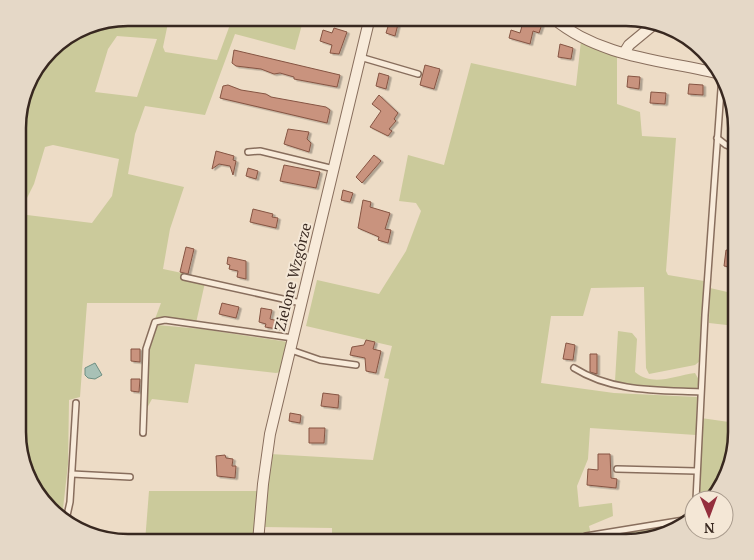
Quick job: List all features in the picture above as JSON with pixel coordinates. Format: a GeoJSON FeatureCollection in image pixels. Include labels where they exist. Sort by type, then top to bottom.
{"type":"FeatureCollection","features":[{"type":"Feature","properties":{"kind":"street","name":"Zielone Wzgórze"},"geometry":{"type":"LineString","coordinates":[[259,534],[266,453],[368,26]]}},
{"type":"Feature","properties":{"kind":"street"},"geometry":{"type":"LineString","coordinates":[[565,26],[596,44],[624,53],[711,72]]}},
{"type":"Feature","properties":{"kind":"street"},"geometry":{"type":"LineString","coordinates":[[624,53],[629,45],[648,29]]}},
{"type":"Feature","properties":{"kind":"lane"},"geometry":{"type":"LineString","coordinates":[[360,57],[418,74]]}},
{"type":"Feature","properties":{"kind":"lane"},"geometry":{"type":"LineString","coordinates":[[696,490],[700,392],[721,91]]}},
{"type":"Feature","properties":{"kind":"lane"},"geometry":{"type":"LineString","coordinates":[[717,138],[728,146]]}},
{"type":"Feature","properties":{"kind":"lane"},"geometry":{"type":"LineString","coordinates":[[248,152],[260,151],[335,169]]}},
{"type":"Feature","properties":{"kind":"lane"},"geometry":{"type":"LineString","coordinates":[[184,277],[301,303]]}},
{"type":"Feature","properties":{"kind":"lane"},"geometry":{"type":"LineString","coordinates":[[143,433],[146,349],[155,322],[165,320],[293,338]]}},
{"type":"Feature","properties":{"kind":"lane"},"geometry":{"type":"LineString","coordinates":[[290,350],[320,360],[356,365]]}},
{"type":"Feature","properties":{"kind":"lane"},"geometry":{"type":"LineString","coordinates":[[574,368],[601,381],[627,388],[700,392]]}},
{"type":"Feature","properties":{"kind":"lane"},"geometry":{"type":"LineString","coordinates":[[67,514],[72,474],[76,403]]}},
{"type":"Feature","properties":{"kind":"lane"},"geometry":{"type":"LineString","coordinates":[[617,469],[696,471]]}},
{"type":"Feature","properties":{"kind":"lane"},"geometry":{"type":"LineString","coordinates":[[72,474],[130,477]]}},
{"type":"Feature","properties":{"kind":"lane"},"geometry":{"type":"LineString","coordinates":[[598,534],[674,522]]}},
{"type":"Feature","properties":{"kind":"green space"},"geometry":{"type":"Polygon","coordinates":[[[121,26],[167,26],[163,47],[165,52],[217,60],[230,26],[302,26],[295,50],[235,34],[205,115],[145,106],[135,134],[128,174],[184,187],[170,229],[163,269],[206,278],[196,323],[163,317],[155,319],[161,303],[87,303],[80,397],[69,400],[68,464],[63,510],[43,489],[34,471],[26,439],[26,215],[92,223],[112,196],[119,159],[53,145],[45,147],[34,184],[26,200],[26,128],[27,115],[34,89],[43,71],[61,51],[71,43],[89,34],[108,28],[121,26]],[[117,36],[108,49],[95,92],[137,97],[157,39],[117,36]]]}},
{"type":"Feature","properties":{"kind":"green space"},"geometry":{"type":"Polygon","coordinates":[[[581,41],[617,57],[617,104],[640,112],[642,136],[676,138],[666,271],[668,275],[704,281],[700,361],[695,365],[649,374],[646,368],[644,287],[591,288],[583,316],[551,316],[541,383],[614,393],[697,397],[696,435],[590,428],[588,459],[577,486],[579,507],[612,503],[613,516],[589,526],[591,534],[332,534],[332,528],[263,527],[270,454],[373,460],[389,379],[384,378],[392,346],[306,326],[317,280],[379,294],[406,251],[421,211],[416,203],[399,201],[408,155],[444,165],[471,63],[576,86],[581,41]]]}},
{"type":"Feature","properties":{"kind":"green space"},"geometry":{"type":"Polygon","coordinates":[[[710,288],[728,292],[728,325],[709,323],[710,288]]]}},
{"type":"Feature","properties":{"kind":"green space"},"geometry":{"type":"Polygon","coordinates":[[[157,325],[202,329],[288,342],[281,372],[195,364],[188,403],[152,399],[146,410],[150,348],[157,325]]]}},
{"type":"Feature","properties":{"kind":"green space"},"geometry":{"type":"Polygon","coordinates":[[[618,331],[632,333],[637,339],[635,372],[649,379],[656,380],[695,373],[699,380],[697,389],[635,386],[615,381],[618,331]]]}},
{"type":"Feature","properties":{"kind":"green space"},"geometry":{"type":"Polygon","coordinates":[[[701,418],[728,422],[726,452],[710,490],[700,490],[701,418]]]}},
{"type":"Feature","properties":{"kind":"green space"},"geometry":{"type":"Polygon","coordinates":[[[149,491],[258,491],[255,534],[146,534],[149,491]]]}},
{"type":"Feature","properties":{"kind":"green space"},"geometry":{"type":"Polygon","coordinates":[[[664,526],[639,533],[617,534],[664,526]]]}},
{"type":"Feature","properties":{"kind":"shaded area"},"geometry":{"type":"Polygon","coordinates":[[[95,363],[102,375],[95,379],[88,378],[85,375],[85,368],[95,363]]]}},
{"type":"Feature","properties":{"kind":"building"},"geometry":{"type":"Polygon","coordinates":[[[388,26],[398,26],[395,36],[386,33],[388,26]]]}},
{"type":"Feature","properties":{"kind":"building"},"geometry":{"type":"Polygon","coordinates":[[[522,26],[541,26],[539,33],[533,31],[530,44],[509,38],[511,30],[520,33],[522,26]]]}},
{"type":"Feature","properties":{"kind":"building"},"geometry":{"type":"Polygon","coordinates":[[[334,28],[347,32],[339,54],[330,53],[332,45],[320,41],[323,30],[332,33],[334,28]]]}},
{"type":"Feature","properties":{"kind":"building"},"geometry":{"type":"Polygon","coordinates":[[[560,44],[573,48],[571,59],[558,57],[560,44]]]}},
{"type":"Feature","properties":{"kind":"building"},"geometry":{"type":"Polygon","coordinates":[[[234,50],[340,75],[337,87],[294,79],[294,77],[280,73],[274,74],[261,69],[236,66],[232,63],[234,50]]]}},
{"type":"Feature","properties":{"kind":"building"},"geometry":{"type":"Polygon","coordinates":[[[425,65],[440,69],[434,89],[420,85],[425,65]]]}},
{"type":"Feature","properties":{"kind":"building"},"geometry":{"type":"Polygon","coordinates":[[[379,73],[389,76],[386,89],[376,86],[379,73]]]}},
{"type":"Feature","properties":{"kind":"building"},"geometry":{"type":"Polygon","coordinates":[[[628,76],[640,77],[639,89],[627,87],[628,76]]]}},
{"type":"Feature","properties":{"kind":"building"},"geometry":{"type":"Polygon","coordinates":[[[689,84],[703,85],[703,95],[688,94],[689,84]]]}},
{"type":"Feature","properties":{"kind":"building"},"geometry":{"type":"Polygon","coordinates":[[[228,85],[241,90],[266,94],[271,97],[326,107],[330,110],[327,123],[220,98],[223,86],[228,85]]]}},
{"type":"Feature","properties":{"kind":"building"},"geometry":{"type":"Polygon","coordinates":[[[651,92],[666,93],[665,104],[650,103],[651,92]]]}},
{"type":"Feature","properties":{"kind":"building"},"geometry":{"type":"Polygon","coordinates":[[[379,95],[398,113],[394,119],[396,121],[389,129],[392,131],[388,136],[370,127],[381,111],[372,104],[379,95]]]}},
{"type":"Feature","properties":{"kind":"building"},"geometry":{"type":"Polygon","coordinates":[[[288,129],[309,132],[307,139],[311,143],[309,152],[284,144],[288,129]]]}},
{"type":"Feature","properties":{"kind":"building"},"geometry":{"type":"Polygon","coordinates":[[[216,151],[234,156],[233,160],[236,161],[233,175],[230,166],[219,164],[212,169],[216,151]]]}},
{"type":"Feature","properties":{"kind":"building"},"geometry":{"type":"Polygon","coordinates":[[[374,155],[381,161],[362,183],[356,177],[374,155]]]}},
{"type":"Feature","properties":{"kind":"building"},"geometry":{"type":"Polygon","coordinates":[[[284,165],[320,172],[316,188],[280,181],[284,165]]]}},
{"type":"Feature","properties":{"kind":"building"},"geometry":{"type":"Polygon","coordinates":[[[248,168],[258,171],[256,179],[246,176],[248,168]]]}},
{"type":"Feature","properties":{"kind":"building"},"geometry":{"type":"Polygon","coordinates":[[[343,190],[353,193],[350,202],[341,200],[343,190]]]}},
{"type":"Feature","properties":{"kind":"building"},"geometry":{"type":"Polygon","coordinates":[[[363,200],[371,202],[370,207],[390,213],[385,229],[391,230],[388,243],[378,240],[379,237],[358,228],[363,200]]]}},
{"type":"Feature","properties":{"kind":"building"},"geometry":{"type":"Polygon","coordinates":[[[253,209],[273,214],[272,217],[278,218],[276,228],[250,222],[253,209]]]}},
{"type":"Feature","properties":{"kind":"building"},"geometry":{"type":"Polygon","coordinates":[[[186,247],[194,249],[188,274],[180,272],[186,247]]]}},
{"type":"Feature","properties":{"kind":"building"},"geometry":{"type":"Polygon","coordinates":[[[726,250],[728,250],[728,267],[724,266],[726,250]]]}},
{"type":"Feature","properties":{"kind":"building"},"geometry":{"type":"Polygon","coordinates":[[[228,257],[246,261],[246,279],[237,277],[238,271],[229,269],[230,265],[227,264],[228,257]]]}},
{"type":"Feature","properties":{"kind":"building"},"geometry":{"type":"Polygon","coordinates":[[[222,303],[239,307],[236,318],[219,314],[222,303]]]}},
{"type":"Feature","properties":{"kind":"building"},"geometry":{"type":"Polygon","coordinates":[[[261,308],[272,310],[270,319],[278,321],[277,329],[265,327],[266,324],[259,322],[261,308]]]}},
{"type":"Feature","properties":{"kind":"building"},"geometry":{"type":"Polygon","coordinates":[[[366,340],[375,342],[373,349],[381,351],[376,373],[366,371],[365,358],[350,355],[352,347],[364,345],[366,340]]]}},
{"type":"Feature","properties":{"kind":"building"},"geometry":{"type":"Polygon","coordinates":[[[566,343],[575,345],[573,360],[563,359],[566,343]]]}},
{"type":"Feature","properties":{"kind":"building"},"geometry":{"type":"Polygon","coordinates":[[[131,349],[140,349],[140,362],[131,361],[131,349]]]}},
{"type":"Feature","properties":{"kind":"building"},"geometry":{"type":"Polygon","coordinates":[[[590,354],[597,354],[597,374],[590,372],[590,354]]]}},
{"type":"Feature","properties":{"kind":"building"},"geometry":{"type":"Polygon","coordinates":[[[131,379],[140,379],[139,392],[131,391],[131,379]]]}},
{"type":"Feature","properties":{"kind":"building"},"geometry":{"type":"Polygon","coordinates":[[[323,393],[339,395],[338,408],[321,406],[323,393]]]}},
{"type":"Feature","properties":{"kind":"building"},"geometry":{"type":"Polygon","coordinates":[[[290,413],[301,415],[300,423],[289,421],[290,413]]]}},
{"type":"Feature","properties":{"kind":"building"},"geometry":{"type":"Polygon","coordinates":[[[309,428],[325,428],[324,443],[309,443],[309,428]]]}},
{"type":"Feature","properties":{"kind":"building"},"geometry":{"type":"Polygon","coordinates":[[[598,454],[610,454],[611,478],[617,479],[616,488],[587,485],[588,469],[598,470],[598,454]]]}},
{"type":"Feature","properties":{"kind":"building"},"geometry":{"type":"Polygon","coordinates":[[[225,455],[226,458],[233,459],[232,466],[236,466],[235,478],[217,476],[216,456],[225,455]]]}}]}
